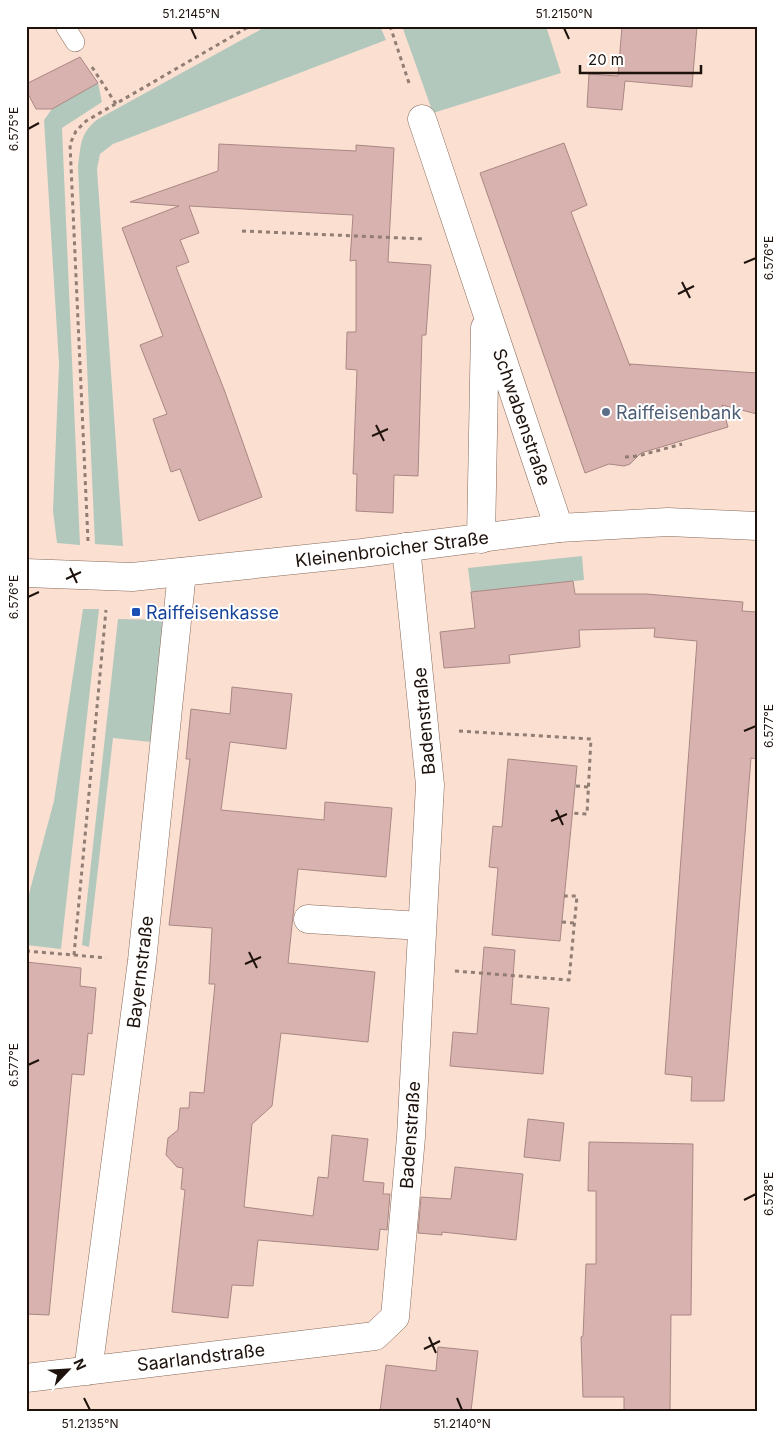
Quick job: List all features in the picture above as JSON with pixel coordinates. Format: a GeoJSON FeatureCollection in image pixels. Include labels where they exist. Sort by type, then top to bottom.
{"type":"FeatureCollection","features":[{"type":"Feature","properties":{"kind":"street","name":"Schwabenstraße"},"geometry":{"type":"LineString","coordinates":[[422,120],[559,528]]}},
{"type":"Feature","properties":{"kind":"street","name":"Schwabenstraße"},"geometry":{"type":"LineString","coordinates":[[481,539],[485,306]]}},
{"type":"Feature","properties":{"kind":"street","name":"Kleinenbroicher Straße"},"geometry":{"type":"LineString","coordinates":[[26,573],[99,577],[182,572],[362,553],[559,528],[668,522],[757,526]]}},
{"type":"Feature","properties":{"kind":"street","name":"Badenstraße"},"geometry":{"type":"LineString","coordinates":[[375,1336],[395,1316],[411,1137],[430,785],[426,729],[406,546]]}},
{"type":"Feature","properties":{"kind":"street","name":"Bayernstraße"},"geometry":{"type":"LineString","coordinates":[[88,1370],[142,960],[182,572]]}},
{"type":"Feature","properties":{"kind":"street"},"geometry":{"type":"LineString","coordinates":[[308,919],[421,926]]}},
{"type":"Feature","properties":{"kind":"street","name":"Saarlandstraße"},"geometry":{"type":"LineString","coordinates":[[26,1378],[375,1336]]}},
{"type":"Feature","properties":{"kind":"path"},"geometry":{"type":"LineString","coordinates":[[26,950],[74,955],[99,577],[70,144],[76,130],[86,121],[250,26]]}},
{"type":"Feature","properties":{"kind":"path"},"geometry":{"type":"LineString","coordinates":[[390,26],[422,120]]}},
{"type":"Feature","properties":{"kind":"path"},"geometry":{"type":"LineString","coordinates":[[70,34],[116,104]]}},
{"type":"Feature","properties":{"kind":"path"},"geometry":{"type":"LineString","coordinates":[[242,231],[463,241]]}},
{"type":"Feature","properties":{"kind":"path"},"geometry":{"type":"LineString","coordinates":[[624,457],[638,456],[682,444]]}},
{"type":"Feature","properties":{"kind":"path"},"geometry":{"type":"LineString","coordinates":[[426,729],[591,739],[587,814],[572,813]]}},
{"type":"Feature","properties":{"kind":"path"},"geometry":{"type":"LineString","coordinates":[[576,786],[588,787]]}},
{"type":"Feature","properties":{"kind":"path"},"geometry":{"type":"LineString","coordinates":[[419,968],[569,980],[577,896],[564,896]]}},
{"type":"Feature","properties":{"kind":"path"},"geometry":{"type":"LineString","coordinates":[[562,922],[574,923]]}},
{"type":"Feature","properties":{"kind":"green space"},"geometry":{"type":"Polygon","coordinates":[[[267,26],[380,26],[386,40],[113,144],[100,154],[97,169],[123,546],[95,544],[78,166],[82,140],[88,129],[98,119],[267,26]]]}},
{"type":"Feature","properties":{"kind":"green space"},"geometry":{"type":"Polygon","coordinates":[[[402,26],[546,26],[561,73],[433,113],[402,26]]]}},
{"type":"Feature","properties":{"kind":"green space"},"geometry":{"type":"Polygon","coordinates":[[[98,83],[102,102],[62,128],[80,545],[57,543],[53,511],[59,364],[44,120],[52,109],[98,83]]]}},
{"type":"Feature","properties":{"kind":"green space"},"geometry":{"type":"Polygon","coordinates":[[[582,556],[584,580],[471,592],[468,568],[582,556]]]}},
{"type":"Feature","properties":{"kind":"green space"},"geometry":{"type":"Polygon","coordinates":[[[83,609],[99,609],[61,949],[26,945],[26,905],[54,801],[83,609]]]}},
{"type":"Feature","properties":{"kind":"green space"},"geometry":{"type":"Polygon","coordinates":[[[118,619],[165,620],[151,742],[113,738],[89,947],[82,945],[118,619]]]}},
{"type":"Feature","properties":{"kind":"building"},"geometry":{"type":"Polygon","coordinates":[[[622,26],[697,26],[692,87],[625,81],[622,110],[587,107],[589,74],[618,76],[622,26]]]}},
{"type":"Feature","properties":{"kind":"building"},"geometry":{"type":"Polygon","coordinates":[[[80,57],[98,83],[52,109],[36,109],[26,90],[26,84],[80,57]]]}},
{"type":"Feature","properties":{"kind":"building"},"geometry":{"type":"Polygon","coordinates":[[[564,143],[587,205],[571,212],[630,366],[630,364],[757,373],[757,414],[722,405],[728,427],[641,453],[630,464],[624,466],[609,464],[585,473],[480,173],[564,143]]]}},
{"type":"Feature","properties":{"kind":"building"},"geometry":{"type":"Polygon","coordinates":[[[219,144],[356,151],[356,145],[394,148],[388,262],[431,265],[426,335],[422,335],[418,476],[394,475],[393,513],[356,511],[357,474],[353,474],[357,370],[346,369],[347,332],[356,332],[356,260],[350,261],[353,215],[189,206],[199,233],[180,240],[189,262],[176,267],[225,392],[262,497],[199,521],[180,469],[171,472],[153,419],[167,414],[140,345],[163,336],[122,228],[179,206],[130,202],[218,171],[219,144]]]}},
{"type":"Feature","properties":{"kind":"building"},"geometry":{"type":"Polygon","coordinates":[[[573,581],[575,594],[646,594],[743,602],[742,611],[757,612],[757,759],[751,758],[724,1101],[691,1101],[692,1077],[665,1074],[697,641],[654,637],[655,628],[579,630],[580,647],[509,655],[510,663],[444,668],[440,632],[475,628],[471,592],[573,581]]]}},
{"type":"Feature","properties":{"kind":"building"},"geometry":{"type":"Polygon","coordinates":[[[232,687],[292,694],[286,749],[230,742],[221,810],[324,820],[325,802],[392,808],[386,877],[298,869],[288,963],[375,972],[368,1042],[281,1033],[272,1106],[252,1124],[244,1207],[313,1216],[318,1177],[328,1178],[332,1135],[368,1139],[363,1181],[384,1183],[383,1194],[390,1194],[387,1230],[380,1229],[378,1250],[258,1240],[253,1286],[232,1285],[228,1318],[172,1312],[185,1190],[181,1189],[183,1168],[177,1167],[166,1155],[168,1138],[178,1130],[180,1108],[189,1108],[190,1092],[204,1093],[215,984],[209,984],[212,928],[169,925],[190,759],[186,759],[191,709],[230,714],[232,687]]]}},
{"type":"Feature","properties":{"kind":"building"},"geometry":{"type":"Polygon","coordinates":[[[508,759],[577,766],[560,941],[492,935],[498,868],[489,867],[493,826],[502,827],[508,759]]]}},
{"type":"Feature","properties":{"kind":"building"},"geometry":{"type":"Polygon","coordinates":[[[484,947],[515,950],[511,1004],[549,1008],[543,1074],[450,1066],[453,1032],[477,1034],[484,947]]]}},
{"type":"Feature","properties":{"kind":"building"},"geometry":{"type":"Polygon","coordinates":[[[26,962],[81,968],[80,986],[96,988],[92,1034],[88,1033],[84,1075],[72,1074],[49,1315],[26,1314],[26,962]]]}},
{"type":"Feature","properties":{"kind":"building"},"geometry":{"type":"Polygon","coordinates":[[[528,1119],[564,1123],[560,1161],[524,1157],[528,1119]]]}},
{"type":"Feature","properties":{"kind":"building"},"geometry":{"type":"Polygon","coordinates":[[[589,1142],[693,1144],[691,1315],[671,1315],[670,1411],[624,1411],[624,1397],[583,1397],[581,1337],[583,1336],[586,1264],[596,1264],[596,1191],[588,1191],[589,1142]]]}},
{"type":"Feature","properties":{"kind":"building"},"geometry":{"type":"Polygon","coordinates":[[[455,1167],[523,1174],[516,1240],[442,1232],[442,1235],[418,1233],[421,1197],[451,1199],[455,1167]]]}},
{"type":"Feature","properties":{"kind":"building"},"geometry":{"type":"Polygon","coordinates":[[[438,1347],[478,1351],[471,1411],[380,1411],[386,1365],[436,1371],[438,1347]]]}},
{"type":"Feature","properties":{"kind":"place","name":"Raiffeisenbank"},"geometry":{"type":"Point","coordinates":[606,412]}},
{"type":"Feature","properties":{"kind":"place","name":"Raiffeisenkasse"},"geometry":{"type":"Point","coordinates":[136,612]}}]}
